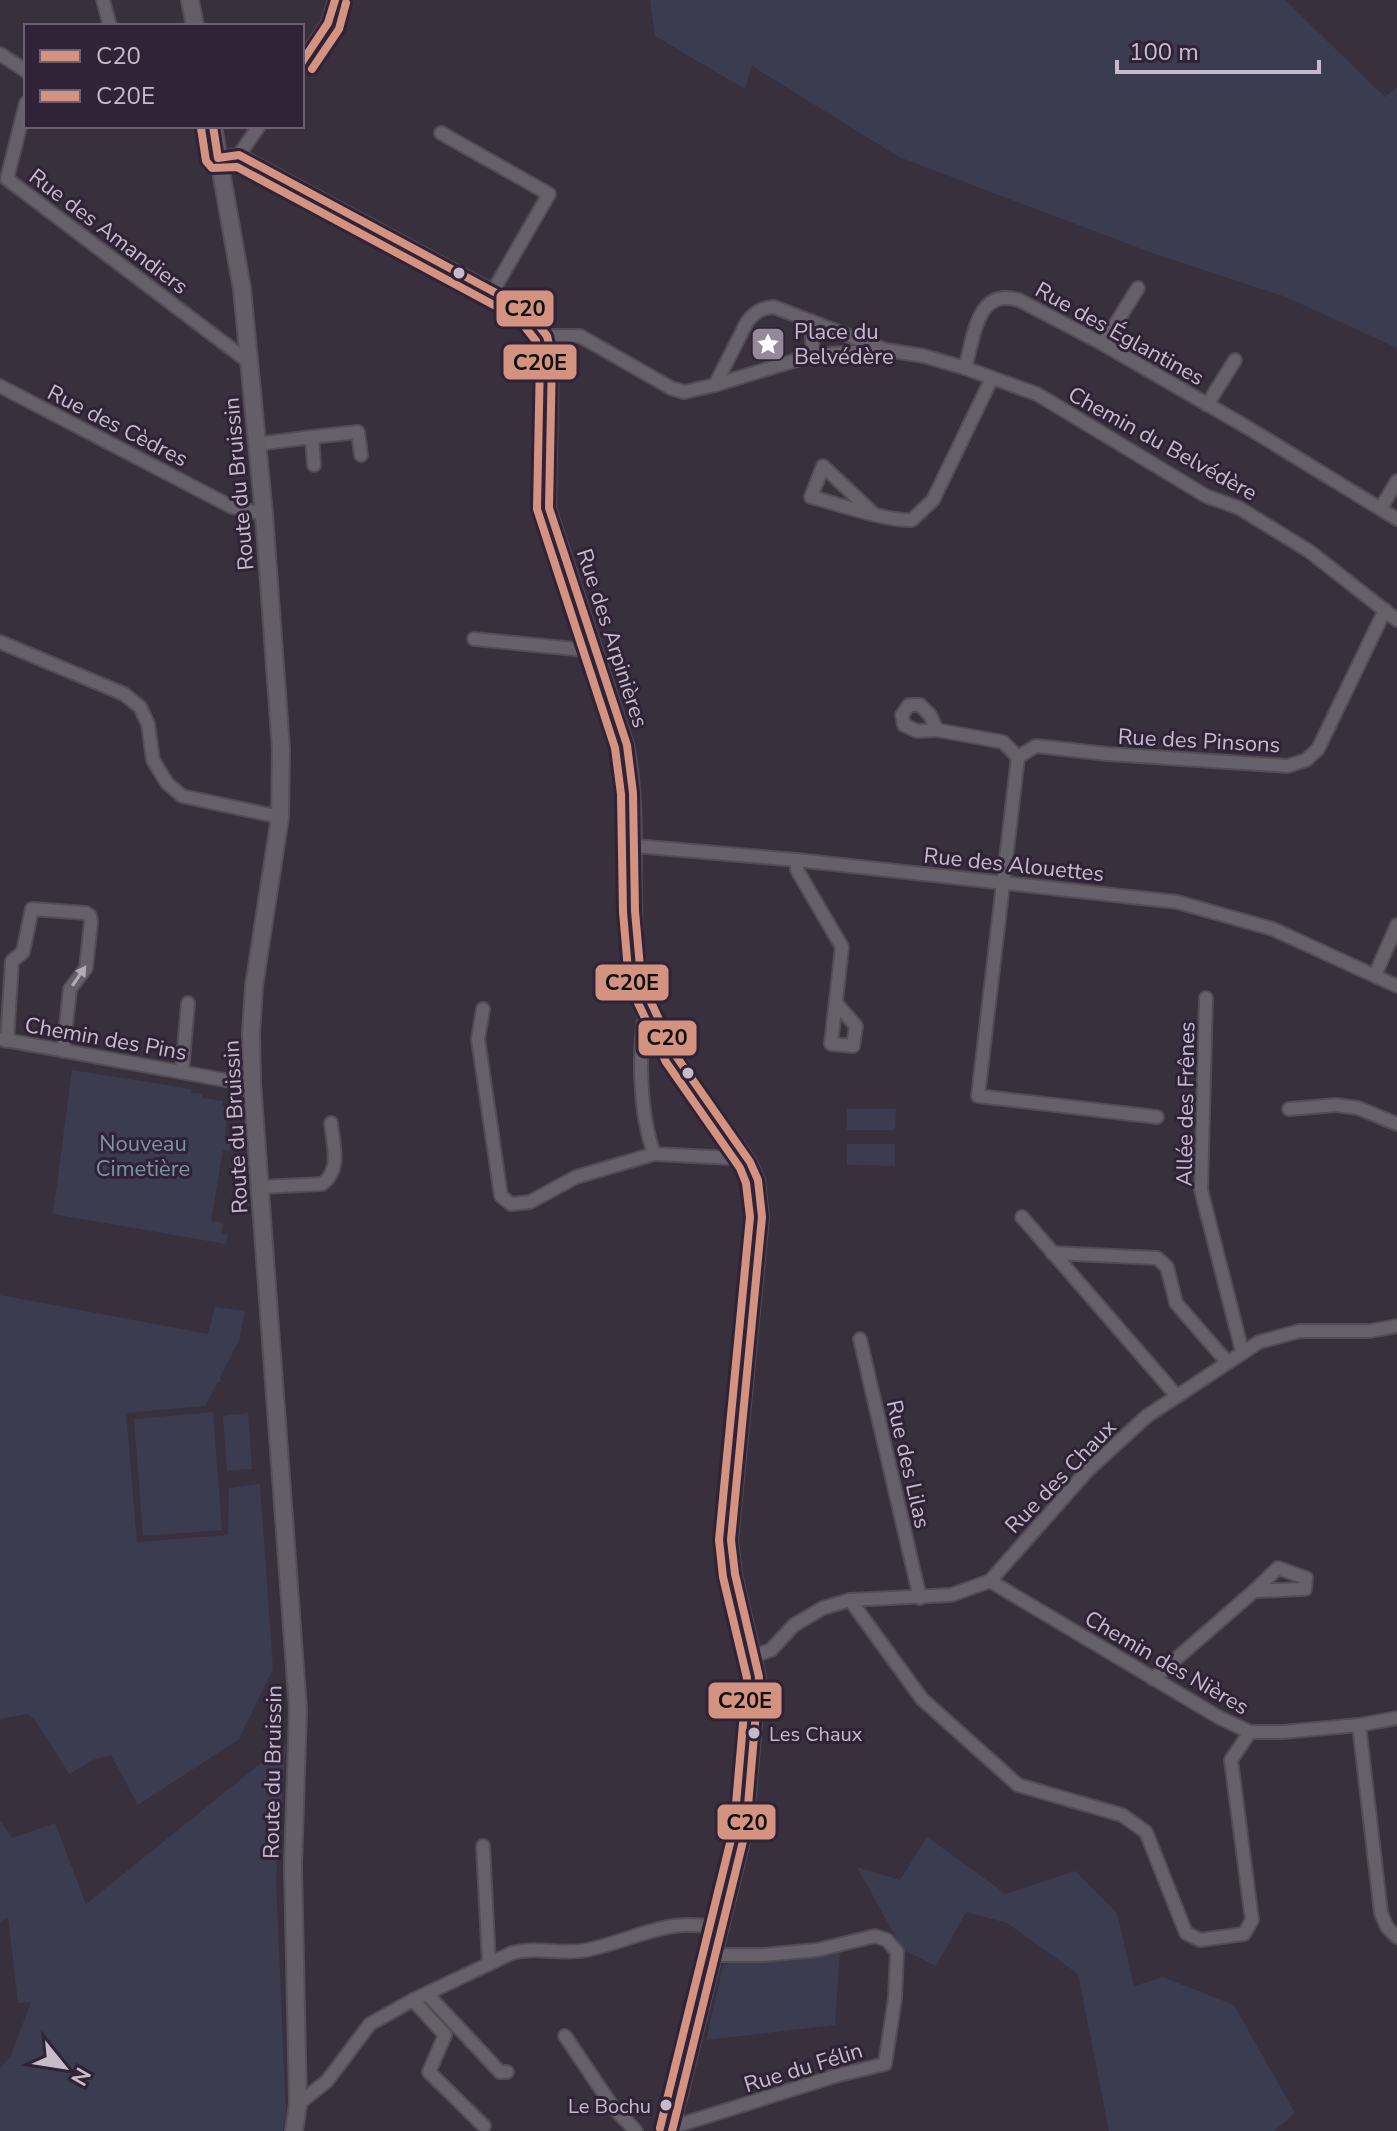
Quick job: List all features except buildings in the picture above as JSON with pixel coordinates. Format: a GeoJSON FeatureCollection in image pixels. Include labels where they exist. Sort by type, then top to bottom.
{"type":"FeatureCollection","features":[{"type":"Feature","properties":{"kind":"street"},"geometry":{"type":"LineString","coordinates":[[103,0],[109,24]]}},
{"type":"Feature","properties":{"kind":"street"},"geometry":{"type":"LineString","coordinates":[[190,0],[195,24]]}},
{"type":"Feature","properties":{"kind":"street"},"geometry":{"type":"LineString","coordinates":[[304,59],[328,23],[335,0]]}},
{"type":"Feature","properties":{"kind":"street"},"geometry":{"type":"LineString","coordinates":[[0,54],[24,70]]}},
{"type":"Feature","properties":{"kind":"street","name":"Rue des Amandiers"},"geometry":{"type":"LineString","coordinates":[[24,111],[7,179],[249,362]]}},
{"type":"Feature","properties":{"kind":"street","name":"Route du Bruissin"},"geometry":{"type":"LineString","coordinates":[[213,128],[242,289],[264,514],[281,749],[280,817],[254,986],[251,1033],[252,1082],[298,1709],[293,1866],[298,2104],[294,2131]]}},
{"type":"Feature","properties":{"kind":"street"},"geometry":{"type":"LineString","coordinates":[[239,155],[258,128]]}},
{"type":"Feature","properties":{"kind":"street"},"geometry":{"type":"LineString","coordinates":[[441,133],[549,194],[493,291]]}},
{"type":"Feature","properties":{"kind":"street"},"geometry":{"type":"LineString","coordinates":[[218,158],[239,155],[493,291],[526,309],[547,336]]}},
{"type":"Feature","properties":{"kind":"street"},"geometry":{"type":"LineString","coordinates":[[1103,344],[1138,288]]}},
{"type":"Feature","properties":{"kind":"street","name":"Rue des Églantines"},"geometry":{"type":"LineString","coordinates":[[965,368],[981,310],[992,300],[1006,296],[1019,300],[1103,344],[1397,519]]}},
{"type":"Feature","properties":{"kind":"street","name":"Chemin du Belvédère"},"geometry":{"type":"LineString","coordinates":[[715,385],[747,322],[754,313],[774,307],[886,350],[924,356],[965,368],[1037,394],[1206,496],[1239,508],[1309,551],[1397,620]]}},
{"type":"Feature","properties":{"kind":"street"},"geometry":{"type":"LineString","coordinates":[[811,321],[813,355]]}},
{"type":"Feature","properties":{"kind":"street","name":"Chemin du Belvédère"},"geometry":{"type":"LineString","coordinates":[[547,336],[580,336],[671,388],[684,392],[813,355],[886,350]]}},
{"type":"Feature","properties":{"kind":"street","name":"Rue des Arpinières"},"geometry":{"type":"LineString","coordinates":[[547,336],[552,357],[549,508],[627,745],[633,775],[636,936],[648,1001],[661,1031],[745,1155],[758,1180],[762,1217],[731,1540],[735,1574],[756,1655],[759,1684],[746,1829],[673,2129]]}},
{"type":"Feature","properties":{"kind":"street","name":"Rue des Églantines"},"geometry":{"type":"LineString","coordinates":[[1207,405],[1235,360]]}},
{"type":"Feature","properties":{"kind":"street"},"geometry":{"type":"LineString","coordinates":[[873,513],[823,466],[811,497],[873,513],[903,520],[912,520],[933,500],[992,378]]}},
{"type":"Feature","properties":{"kind":"street","name":"Rue des Cèdres"},"geometry":{"type":"LineString","coordinates":[[0,386],[232,507],[264,514]]}},
{"type":"Feature","properties":{"kind":"street"},"geometry":{"type":"LineString","coordinates":[[257,444],[358,432],[361,455]]}},
{"type":"Feature","properties":{"kind":"street"},"geometry":{"type":"LineString","coordinates":[[312,437],[314,465]]}},
{"type":"Feature","properties":{"kind":"street"},"geometry":{"type":"LineString","coordinates":[[1381,508],[1397,481]]}},
{"type":"Feature","properties":{"kind":"street","name":"Rue des Pinsons"},"geometry":{"type":"LineString","coordinates":[[1018,757],[1036,746],[1288,766],[1306,760],[1318,749],[1385,610]]}},
{"type":"Feature","properties":{"kind":"street"},"geometry":{"type":"LineString","coordinates":[[474,639],[595,651]]}},
{"type":"Feature","properties":{"kind":"street"},"geometry":{"type":"LineString","coordinates":[[0,642],[124,694],[140,707],[148,724],[153,760],[167,783],[182,796],[280,817]]}},
{"type":"Feature","properties":{"kind":"street"},"geometry":{"type":"LineString","coordinates":[[937,730],[1003,742],[1018,757],[978,1096],[1157,1117]]}},
{"type":"Feature","properties":{"kind":"street","name":"Rue des Alouettes"},"geometry":{"type":"LineString","coordinates":[[636,846],[797,860],[1177,902],[1273,929],[1397,986]]}},
{"type":"Feature","properties":{"kind":"street"},"geometry":{"type":"LineString","coordinates":[[797,860],[797,870],[842,947],[836,1003]]}},
{"type":"Feature","properties":{"kind":"street"},"geometry":{"type":"LineString","coordinates":[[3,1040],[12,961],[23,952],[32,909],[86,913],[91,922],[86,968],[70,989],[63,1051]]}},
{"type":"Feature","properties":{"kind":"street"},"geometry":{"type":"LineString","coordinates":[[1375,975],[1397,925]]}},
{"type":"Feature","properties":{"kind":"street","name":"Allée des Frênes"},"geometry":{"type":"LineString","coordinates":[[1206,998],[1201,1190],[1242,1351]]}},
{"type":"Feature","properties":{"kind":"street","name":"Rue des Arpinières"},"geometry":{"type":"LineString","coordinates":[[648,1001],[642,1026],[643,1068],[646,1130],[654,1154]]}},
{"type":"Feature","properties":{"kind":"street"},"geometry":{"type":"LineString","coordinates":[[182,1072],[188,1003]]}},
{"type":"Feature","properties":{"kind":"street"},"geometry":{"type":"LineString","coordinates":[[483,1009],[478,1039],[501,1196],[511,1204],[530,1202],[576,1177],[654,1154],[732,1158],[745,1155]]}},
{"type":"Feature","properties":{"kind":"street","name":"Chemin des Pins"},"geometry":{"type":"LineString","coordinates":[[3,1040],[230,1081],[252,1082]]}},
{"type":"Feature","properties":{"kind":"street"},"geometry":{"type":"LineString","coordinates":[[1289,1109],[1336,1105],[1358,1108],[1397,1124]]}},
{"type":"Feature","properties":{"kind":"street"},"geometry":{"type":"LineString","coordinates":[[260,1187],[322,1184],[330,1179],[335,1169],[331,1123]]}},
{"type":"Feature","properties":{"kind":"street"},"geometry":{"type":"LineString","coordinates":[[1022,1217],[1176,1395]]}},
{"type":"Feature","properties":{"kind":"street"},"geometry":{"type":"LineString","coordinates":[[1052,1253],[1157,1258],[1167,1267],[1176,1303],[1227,1362]]}},
{"type":"Feature","properties":{"kind":"street","name":"Rue des Chaux"},"geometry":{"type":"LineString","coordinates":[[756,1655],[771,1650],[794,1625],[823,1608],[850,1600],[951,1595],[990,1581],[1088,1470],[1147,1416],[1259,1342],[1300,1331],[1370,1331],[1397,1326]]}},
{"type":"Feature","properties":{"kind":"street","name":"Rue des Lilas"},"geometry":{"type":"LineString","coordinates":[[860,1339],[920,1598]]}},
{"type":"Feature","properties":{"kind":"street","name":"Chemin des Nières"},"geometry":{"type":"LineString","coordinates":[[990,1581],[1220,1718],[1250,1732],[1359,1725],[1397,1718]]}},
{"type":"Feature","properties":{"kind":"street"},"geometry":{"type":"LineString","coordinates":[[1153,1679],[1254,1591]]}},
{"type":"Feature","properties":{"kind":"street"},"geometry":{"type":"LineString","coordinates":[[850,1600],[922,1699],[1018,1785],[1122,1815],[1146,1832],[1186,1933],[1200,1940],[1244,1934],[1252,1920],[1231,1760],[1250,1732]]}},
{"type":"Feature","properties":{"kind":"street"},"geometry":{"type":"LineString","coordinates":[[1359,1725],[1381,1913],[1387,1927],[1397,1937]]}},
{"type":"Feature","properties":{"kind":"street"},"geometry":{"type":"LineString","coordinates":[[483,1846],[489,1963]]}},
{"type":"Feature","properties":{"kind":"street"},"geometry":{"type":"LineString","coordinates":[[298,2104],[327,2081],[370,2024],[489,1963],[529,1948],[585,1950],[680,1923],[705,1924],[721,1929]]}},
{"type":"Feature","properties":{"kind":"street","name":"Rue du Félin"},"geometry":{"type":"LineString","coordinates":[[673,2129],[835,2076],[885,2064],[895,1998],[897,1952],[887,1940],[875,1936],[817,1950],[715,1955]]}},
{"type":"Feature","properties":{"kind":"street"},"geometry":{"type":"LineString","coordinates":[[427,1994],[500,2072],[507,2072]]}},
{"type":"Feature","properties":{"kind":"street"},"geometry":{"type":"LineString","coordinates":[[413,2000],[445,2035],[429,2072],[484,2126]]}},
{"type":"Feature","properties":{"kind":"street"},"geometry":{"type":"LineString","coordinates":[[565,2036],[613,2107],[636,2131]]}},
{"type":"Feature","properties":{"kind":"green space"},"geometry":{"type":"Polygon","coordinates":[[[650,0],[1285,0],[1385,97],[1397,87],[1397,348],[1286,297],[1152,253],[899,157],[752,66],[745,89],[655,36],[650,0]]]}},
{"type":"Feature","properties":{"kind":"green space","name":"Nouveau Cimetière"},"geometry":{"type":"Polygon","coordinates":[[[72,1070],[191,1089],[191,1093],[202,1094],[202,1098],[223,1101],[222,1106],[228,1108],[225,1140],[231,1142],[230,1151],[223,1150],[211,1221],[223,1223],[221,1234],[228,1235],[226,1244],[53,1214],[72,1070]]]}},
{"type":"Feature","properties":{"kind":"green space"},"geometry":{"type":"Polygon","coordinates":[[[847,1109],[896,1109],[895,1130],[847,1130],[847,1109]]]}},
{"type":"Feature","properties":{"kind":"green space"},"geometry":{"type":"Polygon","coordinates":[[[847,1144],[895,1144],[895,1166],[847,1165],[847,1144]]]}},
{"type":"Feature","properties":{"kind":"green space"},"geometry":{"type":"Polygon","coordinates":[[[0,1295],[208,1334],[215,1307],[245,1311],[239,1340],[220,1377],[221,1381],[205,1406],[126,1413],[137,1542],[228,1535],[229,1488],[260,1484],[273,1669],[239,1739],[138,1805],[111,1755],[95,1759],[69,1774],[35,1720],[27,1714],[0,1719],[0,1295]]]}},
{"type":"Feature","properties":{"kind":"green space"},"geometry":{"type":"Polygon","coordinates":[[[213,1412],[222,1530],[143,1536],[134,1419],[213,1412]]]}},
{"type":"Feature","properties":{"kind":"green space"},"geometry":{"type":"Polygon","coordinates":[[[248,1413],[252,1469],[227,1471],[223,1416],[248,1413]]]}},
{"type":"Feature","properties":{"kind":"green space"},"geometry":{"type":"Polygon","coordinates":[[[286,1743],[276,1879],[286,2112],[283,2131],[0,2131],[0,2069],[11,2055],[31,2002],[18,2003],[8,1917],[0,1922],[0,1820],[12,1838],[55,1823],[86,1904],[286,1743]]]}},
{"type":"Feature","properties":{"kind":"green space"},"geometry":{"type":"Polygon","coordinates":[[[927,1837],[1006,1894],[1075,1871],[1117,1913],[1134,1986],[1163,1977],[1234,2005],[1295,2113],[1274,2131],[1109,2131],[1078,1974],[1007,1923],[966,1912],[936,1966],[903,1950],[857,1867],[900,1880],[927,1837]]]}},
{"type":"Feature","properties":{"kind":"green space"},"geometry":{"type":"Polygon","coordinates":[[[840,1951],[835,2025],[706,2040],[723,1966],[733,1961],[840,1951]]]}},
{"type":"Feature","properties":{"kind":"transit line","name":"C20"},"geometry":{"type":"LineString","coordinates":[[304,59],[328,23],[335,0]]}},
{"type":"Feature","properties":{"kind":"transit line","name":"C20E"},"geometry":{"type":"LineString","coordinates":[[312,69],[339,29],[346,3]]}},
{"type":"Feature","properties":{"kind":"transit line","name":"C20E"},"geometry":{"type":"LineString","coordinates":[[201,128],[206,161],[212,168],[237,167],[518,318],[536,341],[540,358],[537,509],[615,748],[621,794],[623,912],[628,970],[638,1003],[666,1062],[740,1168],[746,1183],[750,1217],[719,1540],[723,1577],[747,1678],[734,1827],[660,2128]]}},
{"type":"Feature","properties":{"kind":"transit line","name":"C20"},"geometry":{"type":"LineString","coordinates":[[213,128],[218,158],[239,155],[526,309],[547,336],[552,357],[549,508],[627,745],[633,793],[635,911],[640,967],[649,998],[676,1056],[750,1162],[758,1180],[762,1217],[731,1540],[735,1574],[759,1677],[746,1829],[672,2131]]}},
{"type":"Feature","properties":{"kind":"place","name":"Place du Belvédère"},"geometry":{"type":"Point","coordinates":[768,344]}},
{"type":"Feature","properties":{"kind":"place","name":"Les Chaux"},"geometry":{"type":"Point","coordinates":[754,1733]}},
{"type":"Feature","properties":{"kind":"place","name":"Le Bochu"},"geometry":{"type":"Point","coordinates":[666,2105]}}]}
